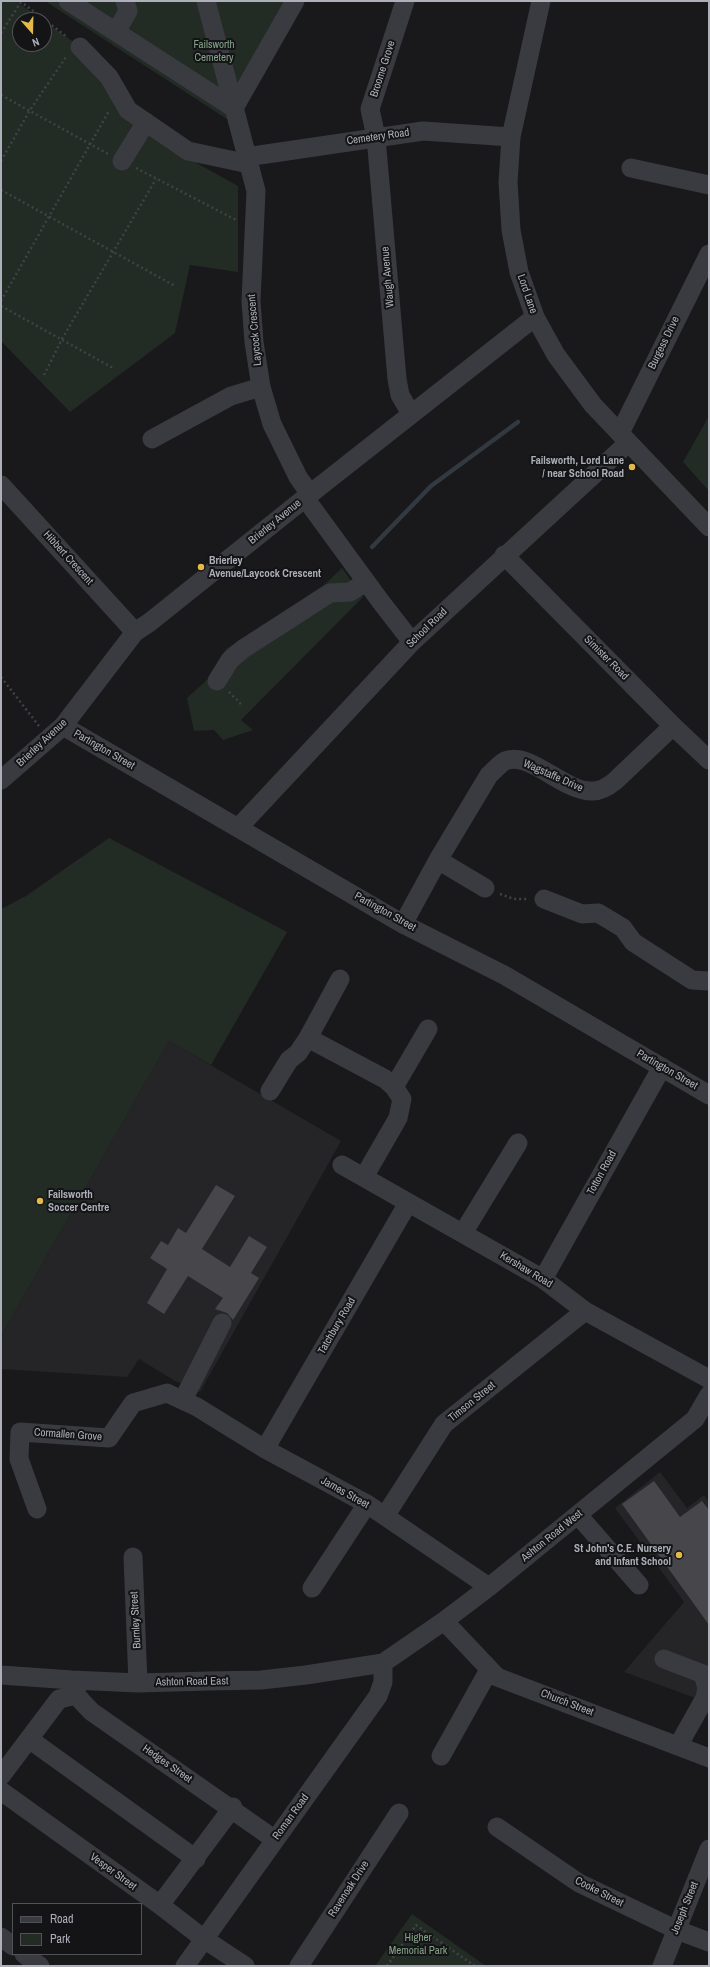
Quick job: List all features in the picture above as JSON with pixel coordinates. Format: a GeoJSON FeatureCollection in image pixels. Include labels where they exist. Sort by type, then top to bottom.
{"type":"FeatureCollection","features":[{"type":"Feature","properties":{"kind":"street"},"geometry":{"type":"LineString","coordinates":[[68,1],[234,108],[295,1]]}},
{"type":"Feature","properties":{"kind":"street"},"geometry":{"type":"LineString","coordinates":[[116,32],[128,11],[125,1]]}},
{"type":"Feature","properties":{"kind":"street","name":"Laycock Crescent"},"geometry":{"type":"LineString","coordinates":[[206,1],[256,190],[251,301],[261,387],[272,424],[307,496],[366,582],[412,642]]}},
{"type":"Feature","properties":{"kind":"street","name":"Broome Grove"},"geometry":{"type":"LineString","coordinates":[[376,137],[370,109],[405,1]]}},
{"type":"Feature","properties":{"kind":"street","name":"Lord Lane"},"geometry":{"type":"LineString","coordinates":[[541,1],[511,137],[508,182],[511,230],[519,272],[535,317],[556,355],[593,405],[709,527]]}},
{"type":"Feature","properties":{"kind":"street"},"geometry":{"type":"LineString","coordinates":[[78,45],[109,77],[128,110],[188,151],[248,161]]}},
{"type":"Feature","properties":{"kind":"street"},"geometry":{"type":"LineString","coordinates":[[122,161],[146,122]]}},
{"type":"Feature","properties":{"kind":"street","name":"Cemetery Road"},"geometry":{"type":"LineString","coordinates":[[248,161],[376,137],[423,131],[511,137]]}},
{"type":"Feature","properties":{"kind":"street","name":"Waugh Avenue"},"geometry":{"type":"LineString","coordinates":[[376,137],[397,379],[400,395],[411,414]]}},
{"type":"Feature","properties":{"kind":"street"},"geometry":{"type":"LineString","coordinates":[[632,168],[709,185]]}},
{"type":"Feature","properties":{"kind":"street","name":"Burgess Drive"},"geometry":{"type":"LineString","coordinates":[[624,438],[709,254]]}},
{"type":"Feature","properties":{"kind":"street","name":"Brierley Avenue"},"geometry":{"type":"LineString","coordinates":[[1,780],[63,726],[135,632],[156,617],[535,317]]}},
{"type":"Feature","properties":{"kind":"street"},"geometry":{"type":"LineString","coordinates":[[152,439],[231,396],[261,387]]}},
{"type":"Feature","properties":{"kind":"street","name":"School Road"},"geometry":{"type":"LineString","coordinates":[[238,828],[412,642],[624,438]]}},
{"type":"Feature","properties":{"kind":"street","name":"Hibbert Crescent"},"geometry":{"type":"LineString","coordinates":[[1,484],[135,632]]}},
{"type":"Feature","properties":{"kind":"street","name":"Simister Road"},"geometry":{"type":"LineString","coordinates":[[504,555],[673,726],[709,760]]}},
{"type":"Feature","properties":{"kind":"street"},"geometry":{"type":"LineString","coordinates":[[217,681],[230,660],[243,648],[330,593],[350,592],[366,582]]}},
{"type":"Feature","properties":{"kind":"street","name":"Partington Street"},"geometry":{"type":"LineString","coordinates":[[63,726],[403,924],[504,975],[709,1095]]}},
{"type":"Feature","properties":{"kind":"street","name":"Wagstaffe Drive"},"geometry":{"type":"LineString","coordinates":[[403,924],[438,860],[489,775],[506,761],[526,762],[570,786],[584,791],[594,791],[606,788],[615,781],[673,726]]}},
{"type":"Feature","properties":{"kind":"street"},"geometry":{"type":"LineString","coordinates":[[438,860],[484,888]]}},
{"type":"Feature","properties":{"kind":"street"},"geometry":{"type":"LineString","coordinates":[[544,899],[582,914],[598,913],[623,928],[633,942],[692,980],[709,981]]}},
{"type":"Feature","properties":{"kind":"street"},"geometry":{"type":"LineString","coordinates":[[270,1091],[289,1060],[298,1053],[308,1038],[340,979]]}},
{"type":"Feature","properties":{"kind":"street"},"geometry":{"type":"LineString","coordinates":[[394,1087],[428,1029]]}},
{"type":"Feature","properties":{"kind":"street"},"geometry":{"type":"LineString","coordinates":[[308,1038],[385,1079],[394,1087],[402,1099],[398,1118],[364,1177]]}},
{"type":"Feature","properties":{"kind":"street","name":"Totton Road"},"geometry":{"type":"LineString","coordinates":[[543,1279],[662,1067]]}},
{"type":"Feature","properties":{"kind":"street"},"geometry":{"type":"LineString","coordinates":[[463,1233],[518,1143]]}},
{"type":"Feature","properties":{"kind":"street","name":"Kershaw Road"},"geometry":{"type":"LineString","coordinates":[[342,1165],[543,1279],[585,1310],[709,1379]]}},
{"type":"Feature","properties":{"kind":"street","name":"Tatchbury Road"},"geometry":{"type":"LineString","coordinates":[[265,1449],[408,1203]]}},
{"type":"Feature","properties":{"kind":"street","name":"Timson Street"},"geometry":{"type":"LineString","coordinates":[[385,1516],[444,1424],[585,1310]]}},
{"type":"Feature","properties":{"kind":"street"},"geometry":{"type":"LineString","coordinates":[[190,1403],[222,1323]]}},
{"type":"Feature","properties":{"kind":"street","name":"Cormallen Grove"},"geometry":{"type":"LineString","coordinates":[[37,1508],[19,1459],[20,1432],[109,1438],[134,1403],[167,1392],[190,1403]]}},
{"type":"Feature","properties":{"kind":"street","name":"Ashton Road West"},"geometry":{"type":"LineString","coordinates":[[383,1663],[444,1621],[489,1587],[695,1419],[709,1395]]}},
{"type":"Feature","properties":{"kind":"street","name":"James Street"},"geometry":{"type":"LineString","coordinates":[[190,1403],[265,1449],[367,1504],[489,1587]]}},
{"type":"Feature","properties":{"kind":"street"},"geometry":{"type":"LineString","coordinates":[[312,1588],[367,1504]]}},
{"type":"Feature","properties":{"kind":"street"},"geometry":{"type":"LineString","coordinates":[[578,1515],[639,1585]]}},
{"type":"Feature","properties":{"kind":"street","name":"Burnley Street"},"geometry":{"type":"LineString","coordinates":[[133,1557],[138,1683]]}},
{"type":"Feature","properties":{"kind":"street","name":"Church Street"},"geometry":{"type":"LineString","coordinates":[[444,1621],[489,1670],[497,1676],[709,1758]]}},
{"type":"Feature","properties":{"kind":"street"},"geometry":{"type":"LineString","coordinates":[[664,1659],[703,1674],[707,1688],[705,1698],[678,1746]]}},
{"type":"Feature","properties":{"kind":"street","name":"Ashton Road East"},"geometry":{"type":"LineString","coordinates":[[1,1675],[74,1688],[138,1683],[261,1680],[306,1675],[383,1663]]}},
{"type":"Feature","properties":{"kind":"street","name":"Roman Road"},"geometry":{"type":"LineString","coordinates":[[185,1966],[274,1839],[378,1696],[383,1682],[383,1663]]}},
{"type":"Feature","properties":{"kind":"street"},"geometry":{"type":"LineString","coordinates":[[441,1756],[489,1670]]}},
{"type":"Feature","properties":{"kind":"street"},"geometry":{"type":"LineString","coordinates":[[1,1776],[59,1699],[74,1688]]}},
{"type":"Feature","properties":{"kind":"street","name":"Hedges Street"},"geometry":{"type":"LineString","coordinates":[[74,1688],[92,1712],[232,1808],[274,1839]]}},
{"type":"Feature","properties":{"kind":"street"},"geometry":{"type":"LineString","coordinates":[[29,1739],[196,1859]]}},
{"type":"Feature","properties":{"kind":"street","name":"Vesper Street"},"geometry":{"type":"LineString","coordinates":[[1,1792],[160,1905],[204,1939],[245,1966]]}},
{"type":"Feature","properties":{"kind":"street"},"geometry":{"type":"LineString","coordinates":[[160,1905],[196,1859],[232,1808]]}},
{"type":"Feature","properties":{"kind":"street","name":"Ravenoak Drive"},"geometry":{"type":"LineString","coordinates":[[299,1966],[399,1813]]}},
{"type":"Feature","properties":{"kind":"street","name":"Cooke Street"},"geometry":{"type":"LineString","coordinates":[[497,1827],[579,1883],[677,1930],[709,1942]]}},
{"type":"Feature","properties":{"kind":"street","name":"Joseph Street"},"geometry":{"type":"LineString","coordinates":[[662,1966],[709,1850]]}},
{"type":"Feature","properties":{"kind":"street"},"geometry":{"type":"LineString","coordinates":[[1,1937],[12,1945]]}},
{"type":"Feature","properties":{"kind":"street"},"geometry":{"type":"LineString","coordinates":[[25,1955],[40,1966]]}},
{"type":"Feature","properties":{"kind":"path"},"geometry":{"type":"LineString","coordinates":[[1,33],[21,1],[78,45],[30,110],[1,161]]}},
{"type":"Feature","properties":{"kind":"path"},"geometry":{"type":"LineString","coordinates":[[1,301],[48,216],[111,108]]}},
{"type":"Feature","properties":{"kind":"path"},"geometry":{"type":"LineString","coordinates":[[44,375],[62,339],[112,251],[156,179]]}},
{"type":"Feature","properties":{"kind":"path"},"geometry":{"type":"LineString","coordinates":[[1,190],[175,286]]}},
{"type":"Feature","properties":{"kind":"path"},"geometry":{"type":"LineString","coordinates":[[1,306],[113,368]]}},
{"type":"Feature","properties":{"kind":"path"},"geometry":{"type":"LineString","coordinates":[[1,677],[48,739]]}},
{"type":"Feature","properties":{"kind":"path"},"geometry":{"type":"LineString","coordinates":[[484,888],[514,899],[544,899]]}},
{"type":"Feature","properties":{"kind":"path"},"geometry":{"type":"LineString","coordinates":[[387,1966],[416,1925],[475,1966]]}},
{"type":"Feature","properties":{"kind":"shaded area"},"geometry":{"type":"Polygon","coordinates":[[[169,1041],[341,1141],[200,1392],[175,1381],[139,1359],[127,1377],[1,1369],[1,1336],[169,1041]]]}},
{"type":"Feature","properties":{"kind":"shaded area","name":"St John's C.E. Nursery and Infant School"},"geometry":{"type":"Polygon","coordinates":[[[660,1472],[687,1508],[704,1495],[709,1502],[709,1703],[624,1672],[684,1602],[615,1508],[660,1472]]]}},
{"type":"Feature","properties":{"kind":"green space"},"geometry":{"type":"Polygon","coordinates":[[[1,1],[16,1],[32,12],[12,12],[12,52],[52,52],[52,27],[75,43],[159,142],[238,186],[238,272],[190,265],[175,333],[70,412],[1,341],[1,1]]]}},
{"type":"Feature","properties":{"kind":"green space","name":"Failsworth Cemetery"},"geometry":{"type":"Polygon","coordinates":[[[45,1],[303,1],[230,121],[45,1]]]}},
{"type":"Feature","properties":{"kind":"green space"},"geometry":{"type":"Polygon","coordinates":[[[709,416],[709,491],[683,462],[709,416]]]}},
{"type":"Feature","properties":{"kind":"green space"},"geometry":{"type":"Polygon","coordinates":[[[342,568],[363,597],[241,720],[253,730],[223,740],[214,730],[194,731],[187,698],[209,678],[226,649],[324,585],[342,568]]]}},
{"type":"Feature","properties":{"kind":"green space","name":"Failsworth Soccer Centre"},"geometry":{"type":"Polygon","coordinates":[[[109,838],[287,932],[211,1065],[169,1041],[1,1336],[1,909],[26,896],[109,838]]]}},
{"type":"Feature","properties":{"kind":"green space","name":"Higher Memorial Park"},"geometry":{"type":"Polygon","coordinates":[[[412,1914],[486,1966],[375,1966],[412,1914]]]}},
{"type":"Feature","properties":{"kind":"building"},"geometry":{"type":"Polygon","coordinates":[[[216,1185],[235,1196],[202,1249],[230,1267],[249,1236],[267,1247],[251,1273],[259,1278],[233,1320],[227,1313],[215,1309],[223,1298],[188,1276],[164,1314],[147,1303],[167,1269],[150,1258],[161,1241],[168,1245],[178,1228],[186,1233],[216,1185]]]}},
{"type":"Feature","properties":{"kind":"building"},"geometry":{"type":"Polygon","coordinates":[[[654,1481],[680,1517],[702,1501],[709,1510],[709,1625],[622,1504],[654,1481]]]}},
{"type":"Feature","properties":{"kind":"waterway"},"geometry":{"type":"LineString","coordinates":[[372,547],[431,486],[518,422]]}},
{"type":"Feature","properties":{"kind":"place","name":"Failsworth, Lord Lane / near School Road"},"geometry":{"type":"Point","coordinates":[632,467]}},
{"type":"Feature","properties":{"kind":"place","name":"Brierley Avenue/Laycock Crescent"},"geometry":{"type":"Point","coordinates":[201,567]}},
{"type":"Feature","properties":{"kind":"place","name":"Failsworth Soccer Centre"},"geometry":{"type":"Point","coordinates":[40,1201]}},
{"type":"Feature","properties":{"kind":"place","name":"St John's C.E. Nursery and Infant School"},"geometry":{"type":"Point","coordinates":[679,1555]}}]}
